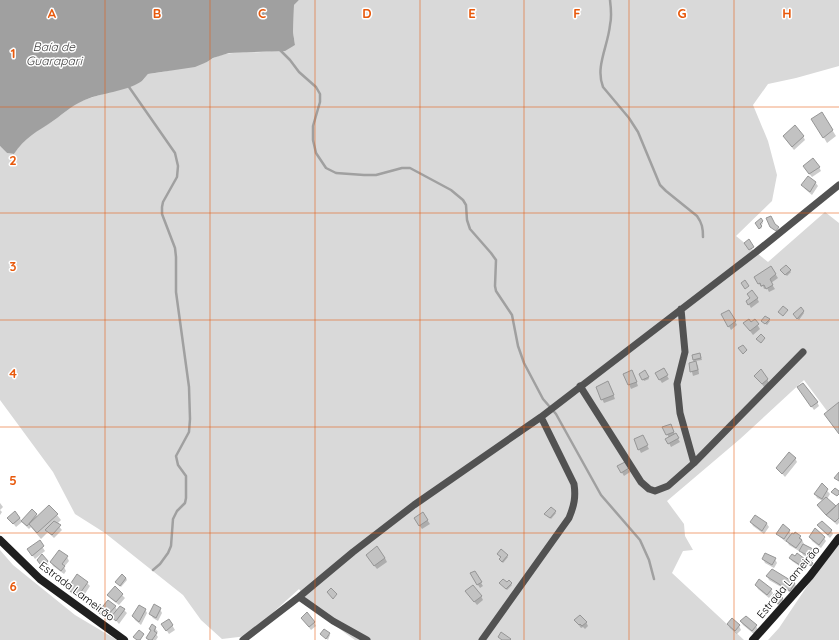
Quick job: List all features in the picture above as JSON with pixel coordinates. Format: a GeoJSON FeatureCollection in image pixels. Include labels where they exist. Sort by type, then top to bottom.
{"type":"FeatureCollection","features":[{"type":"Feature","properties":{"kind":"street"},"geometry":{"type":"LineString","coordinates":[[243,640],[414,505],[541,417],[756,252],[839,185]]}},
{"type":"Feature","properties":{"kind":"street"},"geometry":{"type":"LineString","coordinates":[[681,309],[685,352],[677,384],[680,413],[694,463]]}},
{"type":"Feature","properties":{"kind":"street"},"geometry":{"type":"LineString","coordinates":[[580,386],[641,482],[649,489],[654,491],[668,486],[694,463],[803,352]]}},
{"type":"Feature","properties":{"kind":"street"},"geometry":{"type":"LineString","coordinates":[[482,640],[569,518],[574,506],[576,496],[574,484],[541,417]]}},
{"type":"Feature","properties":{"kind":"street","name":"Estrada Lameirão"},"geometry":{"type":"LineString","coordinates":[[753,640],[810,576],[839,538]]}},
{"type":"Feature","properties":{"kind":"street","name":"Estrada Lameirão"},"geometry":{"type":"LineString","coordinates":[[0,540],[40,579],[124,640]]}},
{"type":"Feature","properties":{"kind":"street"},"geometry":{"type":"LineString","coordinates":[[299,597],[333,621],[367,640]]}},
{"type":"Feature","properties":{"kind":"shaded area"},"geometry":{"type":"Polygon","coordinates":[[[299,0],[839,0],[839,66],[768,84],[753,105],[768,141],[777,175],[772,201],[736,236],[768,262],[825,212],[839,223],[839,421],[836,423],[804,380],[740,439],[667,501],[684,524],[685,536],[693,550],[683,551],[672,573],[744,640],[355,640],[318,611],[299,589],[247,636],[222,639],[201,620],[183,595],[105,533],[75,514],[53,472],[0,400],[0,146],[7,153],[14,154],[19,146],[33,133],[53,121],[78,102],[142,81],[148,74],[207,62],[213,58],[226,54],[240,52],[266,52],[295,45],[293,32],[294,5],[299,0]]]}},
{"type":"Feature","properties":{"kind":"shaded area"},"geometry":{"type":"Polygon","coordinates":[[[839,543],[839,640],[768,640],[779,628],[824,561],[839,543]]]}},
{"type":"Feature","properties":{"kind":"shaded area"},"geometry":{"type":"Polygon","coordinates":[[[0,550],[13,565],[75,615],[117,640],[0,640],[0,550]]]}},
{"type":"Feature","properties":{"kind":"water","name":"Baía de Guarapari"},"geometry":{"type":"Polygon","coordinates":[[[0,0],[299,0],[294,5],[293,32],[295,45],[285,51],[229,53],[213,58],[195,67],[148,74],[142,81],[131,87],[90,98],[75,105],[32,135],[18,148],[14,154],[7,153],[0,146],[0,0]]]}},
{"type":"Feature","properties":{"kind":"building"},"geometry":{"type":"Polygon","coordinates":[[[822,112],[833,130],[823,138],[811,119],[822,112]]]}},
{"type":"Feature","properties":{"kind":"building"},"geometry":{"type":"Polygon","coordinates":[[[795,125],[804,136],[792,147],[783,136],[795,125]]]}},
{"type":"Feature","properties":{"kind":"building"},"geometry":{"type":"Polygon","coordinates":[[[813,158],[820,167],[809,174],[803,166],[813,158]]]}},
{"type":"Feature","properties":{"kind":"building"},"geometry":{"type":"Polygon","coordinates":[[[808,176],[816,182],[810,192],[801,185],[808,176]]]}},
{"type":"Feature","properties":{"kind":"building"},"geometry":{"type":"Polygon","coordinates":[[[771,216],[775,224],[779,227],[776,231],[770,227],[766,218],[771,216]]]}},
{"type":"Feature","properties":{"kind":"building"},"geometry":{"type":"Polygon","coordinates":[[[761,218],[763,221],[760,224],[762,226],[759,229],[755,223],[761,218]]]}},
{"type":"Feature","properties":{"kind":"building"},"geometry":{"type":"Polygon","coordinates":[[[749,239],[754,247],[749,250],[744,243],[749,239]]]}},
{"type":"Feature","properties":{"kind":"building"},"geometry":{"type":"Polygon","coordinates":[[[786,265],[791,270],[785,275],[780,270],[786,265]]]}},
{"type":"Feature","properties":{"kind":"building"},"geometry":{"type":"Polygon","coordinates":[[[771,266],[776,274],[770,279],[773,285],[766,289],[764,285],[761,286],[760,283],[758,284],[754,277],[771,266]]]}},
{"type":"Feature","properties":{"kind":"building"},"geometry":{"type":"Polygon","coordinates":[[[745,280],[749,286],[745,289],[741,283],[745,280]]]}},
{"type":"Feature","properties":{"kind":"building"},"geometry":{"type":"Polygon","coordinates":[[[752,290],[758,298],[748,305],[746,301],[750,298],[747,294],[752,290]]]}},
{"type":"Feature","properties":{"kind":"building"},"geometry":{"type":"Polygon","coordinates":[[[783,306],[788,310],[783,316],[778,312],[783,306]]]}},
{"type":"Feature","properties":{"kind":"building"},"geometry":{"type":"Polygon","coordinates":[[[801,307],[804,311],[797,319],[793,314],[801,307]]]}},
{"type":"Feature","properties":{"kind":"building"},"geometry":{"type":"Polygon","coordinates":[[[729,310],[736,321],[728,327],[721,314],[729,310]]]}},
{"type":"Feature","properties":{"kind":"building"},"geometry":{"type":"Polygon","coordinates":[[[765,316],[770,319],[765,324],[761,321],[765,316]]]}},
{"type":"Feature","properties":{"kind":"building"},"geometry":{"type":"Polygon","coordinates":[[[749,319],[751,322],[755,319],[759,324],[750,331],[743,323],[749,319]]]}},
{"type":"Feature","properties":{"kind":"building"},"geometry":{"type":"Polygon","coordinates":[[[761,334],[765,338],[761,343],[756,339],[761,334]]]}},
{"type":"Feature","properties":{"kind":"building"},"geometry":{"type":"Polygon","coordinates":[[[743,345],[747,350],[743,354],[738,348],[743,345]]]}},
{"type":"Feature","properties":{"kind":"building"},"geometry":{"type":"Polygon","coordinates":[[[700,353],[701,358],[693,360],[692,355],[700,353]]]}},
{"type":"Feature","properties":{"kind":"building"},"geometry":{"type":"Polygon","coordinates":[[[696,361],[698,370],[690,372],[689,363],[696,361]]]}},
{"type":"Feature","properties":{"kind":"building"},"geometry":{"type":"Polygon","coordinates":[[[664,368],[668,375],[659,380],[655,373],[664,368]]]}},
{"type":"Feature","properties":{"kind":"building"},"geometry":{"type":"Polygon","coordinates":[[[761,369],[768,379],[762,384],[754,376],[761,369]]]}},
{"type":"Feature","properties":{"kind":"building"},"geometry":{"type":"Polygon","coordinates":[[[632,370],[637,382],[628,385],[623,374],[632,370]]]}},
{"type":"Feature","properties":{"kind":"building"},"geometry":{"type":"Polygon","coordinates":[[[645,370],[649,377],[642,380],[639,374],[645,370]]]}},
{"type":"Feature","properties":{"kind":"building"},"geometry":{"type":"Polygon","coordinates":[[[608,381],[614,395],[601,400],[596,387],[608,381]]]}},
{"type":"Feature","properties":{"kind":"building"},"geometry":{"type":"Polygon","coordinates":[[[803,383],[818,402],[811,407],[797,387],[803,383]]]}},
{"type":"Feature","properties":{"kind":"building"},"geometry":{"type":"Polygon","coordinates":[[[839,402],[839,434],[824,414],[839,402]]]}},
{"type":"Feature","properties":{"kind":"building"},"geometry":{"type":"Polygon","coordinates":[[[671,424],[674,432],[666,435],[662,427],[671,424]]]}},
{"type":"Feature","properties":{"kind":"building"},"geometry":{"type":"Polygon","coordinates":[[[676,433],[679,438],[668,444],[665,439],[676,433]]]}},
{"type":"Feature","properties":{"kind":"building"},"geometry":{"type":"Polygon","coordinates":[[[643,435],[648,445],[638,450],[634,439],[643,435]]]}},
{"type":"Feature","properties":{"kind":"building"},"geometry":{"type":"Polygon","coordinates":[[[789,452],[796,458],[782,474],[776,468],[789,452]]]}},
{"type":"Feature","properties":{"kind":"building"},"geometry":{"type":"Polygon","coordinates":[[[625,462],[629,468],[621,473],[617,466],[625,462]]]}},
{"type":"Feature","properties":{"kind":"building"},"geometry":{"type":"Polygon","coordinates":[[[839,472],[839,481],[834,478],[839,472]]]}},
{"type":"Feature","properties":{"kind":"building"},"geometry":{"type":"Polygon","coordinates":[[[822,483],[828,489],[822,499],[814,494],[822,483]]]}},
{"type":"Feature","properties":{"kind":"building"},"geometry":{"type":"Polygon","coordinates":[[[835,488],[839,491],[837,496],[831,492],[835,488]]]}},
{"type":"Feature","properties":{"kind":"building"},"geometry":{"type":"Polygon","coordinates":[[[826,497],[836,506],[826,515],[817,505],[826,497]]]}},
{"type":"Feature","properties":{"kind":"building"},"geometry":{"type":"Polygon","coordinates":[[[839,503],[839,518],[835,522],[826,515],[839,503]]]}},
{"type":"Feature","properties":{"kind":"building"},"geometry":{"type":"Polygon","coordinates":[[[49,505],[58,514],[37,533],[29,524],[49,505]]]}},
{"type":"Feature","properties":{"kind":"building"},"geometry":{"type":"Polygon","coordinates":[[[551,507],[556,511],[550,518],[544,514],[551,507]]]}},
{"type":"Feature","properties":{"kind":"building"},"geometry":{"type":"Polygon","coordinates":[[[32,509],[37,514],[27,526],[21,521],[32,509]]]}},
{"type":"Feature","properties":{"kind":"building"},"geometry":{"type":"Polygon","coordinates":[[[15,511],[20,518],[13,524],[7,518],[15,511]]]}},
{"type":"Feature","properties":{"kind":"building"},"geometry":{"type":"Polygon","coordinates":[[[423,512],[428,520],[419,526],[414,518],[423,512]]]}},
{"type":"Feature","properties":{"kind":"building"},"geometry":{"type":"Polygon","coordinates":[[[755,515],[767,523],[762,531],[750,522],[755,515]]]}},
{"type":"Feature","properties":{"kind":"building"},"geometry":{"type":"Polygon","coordinates":[[[54,521],[61,525],[52,535],[45,530],[54,521]]]}},
{"type":"Feature","properties":{"kind":"building"},"geometry":{"type":"Polygon","coordinates":[[[822,521],[832,530],[828,535],[817,525],[822,521]]]}},
{"type":"Feature","properties":{"kind":"building"},"geometry":{"type":"Polygon","coordinates":[[[783,524],[790,530],[784,539],[776,534],[783,524]]]}},
{"type":"Feature","properties":{"kind":"building"},"geometry":{"type":"Polygon","coordinates":[[[815,528],[825,537],[819,545],[809,537],[815,528]]]}},
{"type":"Feature","properties":{"kind":"building"},"geometry":{"type":"Polygon","coordinates":[[[795,532],[801,536],[799,538],[802,540],[796,548],[786,541],[792,533],[794,534],[795,532]]]}},
{"type":"Feature","properties":{"kind":"building"},"geometry":{"type":"Polygon","coordinates":[[[40,540],[44,546],[32,556],[27,549],[40,540]]]}},
{"type":"Feature","properties":{"kind":"building"},"geometry":{"type":"Polygon","coordinates":[[[803,544],[815,550],[811,557],[799,551],[803,544]]]}},
{"type":"Feature","properties":{"kind":"building"},"geometry":{"type":"Polygon","coordinates":[[[377,546],[385,558],[374,566],[366,555],[377,546]]]}},
{"type":"Feature","properties":{"kind":"building"},"geometry":{"type":"Polygon","coordinates":[[[501,549],[508,555],[502,562],[499,559],[501,557],[497,554],[501,549]]]}},
{"type":"Feature","properties":{"kind":"building"},"geometry":{"type":"Polygon","coordinates":[[[59,550],[68,556],[62,564],[65,566],[61,571],[50,562],[59,550]]]}},
{"type":"Feature","properties":{"kind":"building"},"geometry":{"type":"Polygon","coordinates":[[[765,553],[776,558],[772,565],[762,559],[765,553]]]}},
{"type":"Feature","properties":{"kind":"building"},"geometry":{"type":"Polygon","coordinates":[[[797,553],[805,559],[803,562],[805,563],[803,567],[789,558],[792,554],[795,556],[797,553]]]}},
{"type":"Feature","properties":{"kind":"building"},"geometry":{"type":"Polygon","coordinates":[[[42,554],[48,561],[43,568],[37,560],[42,554]]]}},
{"type":"Feature","properties":{"kind":"building"},"geometry":{"type":"Polygon","coordinates":[[[809,560],[813,563],[811,566],[808,564],[809,560]]]}},
{"type":"Feature","properties":{"kind":"building"},"geometry":{"type":"Polygon","coordinates":[[[772,569],[795,583],[790,591],[766,576],[772,569]]]}},
{"type":"Feature","properties":{"kind":"building"},"geometry":{"type":"Polygon","coordinates":[[[475,571],[482,582],[477,585],[470,573],[475,571]]]}},
{"type":"Feature","properties":{"kind":"building"},"geometry":{"type":"Polygon","coordinates":[[[77,574],[88,582],[78,596],[67,589],[77,574]]]}},
{"type":"Feature","properties":{"kind":"building"},"geometry":{"type":"Polygon","coordinates":[[[122,574],[126,578],[120,586],[115,582],[122,574]]]}},
{"type":"Feature","properties":{"kind":"building"},"geometry":{"type":"Polygon","coordinates":[[[503,579],[507,582],[509,580],[512,583],[506,589],[499,583],[503,579]]]}},
{"type":"Feature","properties":{"kind":"building"},"geometry":{"type":"Polygon","coordinates":[[[759,579],[772,589],[767,595],[755,585],[759,579]]]}},
{"type":"Feature","properties":{"kind":"building"},"geometry":{"type":"Polygon","coordinates":[[[473,585],[482,596],[474,602],[465,591],[473,585]]]}},
{"type":"Feature","properties":{"kind":"building"},"geometry":{"type":"Polygon","coordinates":[[[115,586],[123,594],[116,602],[107,595],[115,586]]]}},
{"type":"Feature","properties":{"kind":"building"},"geometry":{"type":"Polygon","coordinates":[[[331,588],[337,594],[333,599],[327,592],[331,588]]]}},
{"type":"Feature","properties":{"kind":"building"},"geometry":{"type":"Polygon","coordinates":[[[776,592],[783,598],[778,604],[771,598],[776,592]]]}},
{"type":"Feature","properties":{"kind":"building"},"geometry":{"type":"Polygon","coordinates":[[[108,600],[116,606],[105,618],[98,612],[108,600]]]}},
{"type":"Feature","properties":{"kind":"building"},"geometry":{"type":"Polygon","coordinates":[[[154,604],[161,608],[156,618],[149,614],[154,604]]]}},
{"type":"Feature","properties":{"kind":"building"},"geometry":{"type":"Polygon","coordinates":[[[139,605],[146,609],[139,622],[132,616],[139,605]]]}},
{"type":"Feature","properties":{"kind":"building"},"geometry":{"type":"Polygon","coordinates":[[[120,606],[125,609],[116,621],[111,617],[120,606]]]}},
{"type":"Feature","properties":{"kind":"building"},"geometry":{"type":"Polygon","coordinates":[[[307,612],[315,622],[309,627],[301,618],[307,612]]]}},
{"type":"Feature","properties":{"kind":"building"},"geometry":{"type":"Polygon","coordinates":[[[580,615],[587,622],[582,626],[574,620],[580,615]]]}},
{"type":"Feature","properties":{"kind":"building"},"geometry":{"type":"Polygon","coordinates":[[[746,616],[757,625],[752,631],[740,621],[746,616]]]}},
{"type":"Feature","properties":{"kind":"building"},"geometry":{"type":"Polygon","coordinates":[[[732,618],[740,625],[735,631],[727,624],[732,618]]]}},
{"type":"Feature","properties":{"kind":"building"},"geometry":{"type":"Polygon","coordinates":[[[169,619],[173,625],[166,631],[161,624],[169,619]]]}},
{"type":"Feature","properties":{"kind":"building"},"geometry":{"type":"Polygon","coordinates":[[[152,624],[156,627],[154,631],[157,633],[152,640],[149,640],[146,638],[151,630],[149,629],[152,624]]]}},
{"type":"Feature","properties":{"kind":"building"},"geometry":{"type":"Polygon","coordinates":[[[324,629],[330,633],[326,639],[320,634],[324,629]]]}},
{"type":"Feature","properties":{"kind":"building"},"geometry":{"type":"Polygon","coordinates":[[[139,630],[144,634],[140,640],[137,640],[133,637],[139,630]]]}},
{"type":"Feature","properties":{"kind":"building"},"geometry":{"type":"Polygon","coordinates":[[[501,632],[511,639],[502,640],[498,637],[501,632]]]}},
{"type":"Feature","properties":{"kind":"waterway"},"geometry":{"type":"LineString","coordinates":[[610,0],[611,22],[600,72],[603,87],[629,118],[638,132],[660,185],[697,216],[702,226],[703,237]]}},
{"type":"Feature","properties":{"kind":"waterway"},"geometry":{"type":"LineString","coordinates":[[280,50],[299,72],[316,87],[320,94],[320,102],[313,126],[313,140],[316,153],[326,168],[336,173],[364,175],[376,175],[402,168],[410,168],[451,190],[463,200],[466,205],[467,220],[470,229],[496,260],[496,291],[512,315],[518,346],[524,363],[543,399],[556,414],[601,495],[640,540],[649,560],[654,579]]}},
{"type":"Feature","properties":{"kind":"waterway"},"geometry":{"type":"LineString","coordinates":[[129,83],[129,87],[175,153],[178,166],[177,177],[163,202],[162,214],[175,248],[176,292],[189,387],[189,432],[176,456],[178,465],[186,476],[186,498],[185,503],[177,511],[173,519],[171,546],[168,553],[160,564],[153,570]]}}]}
